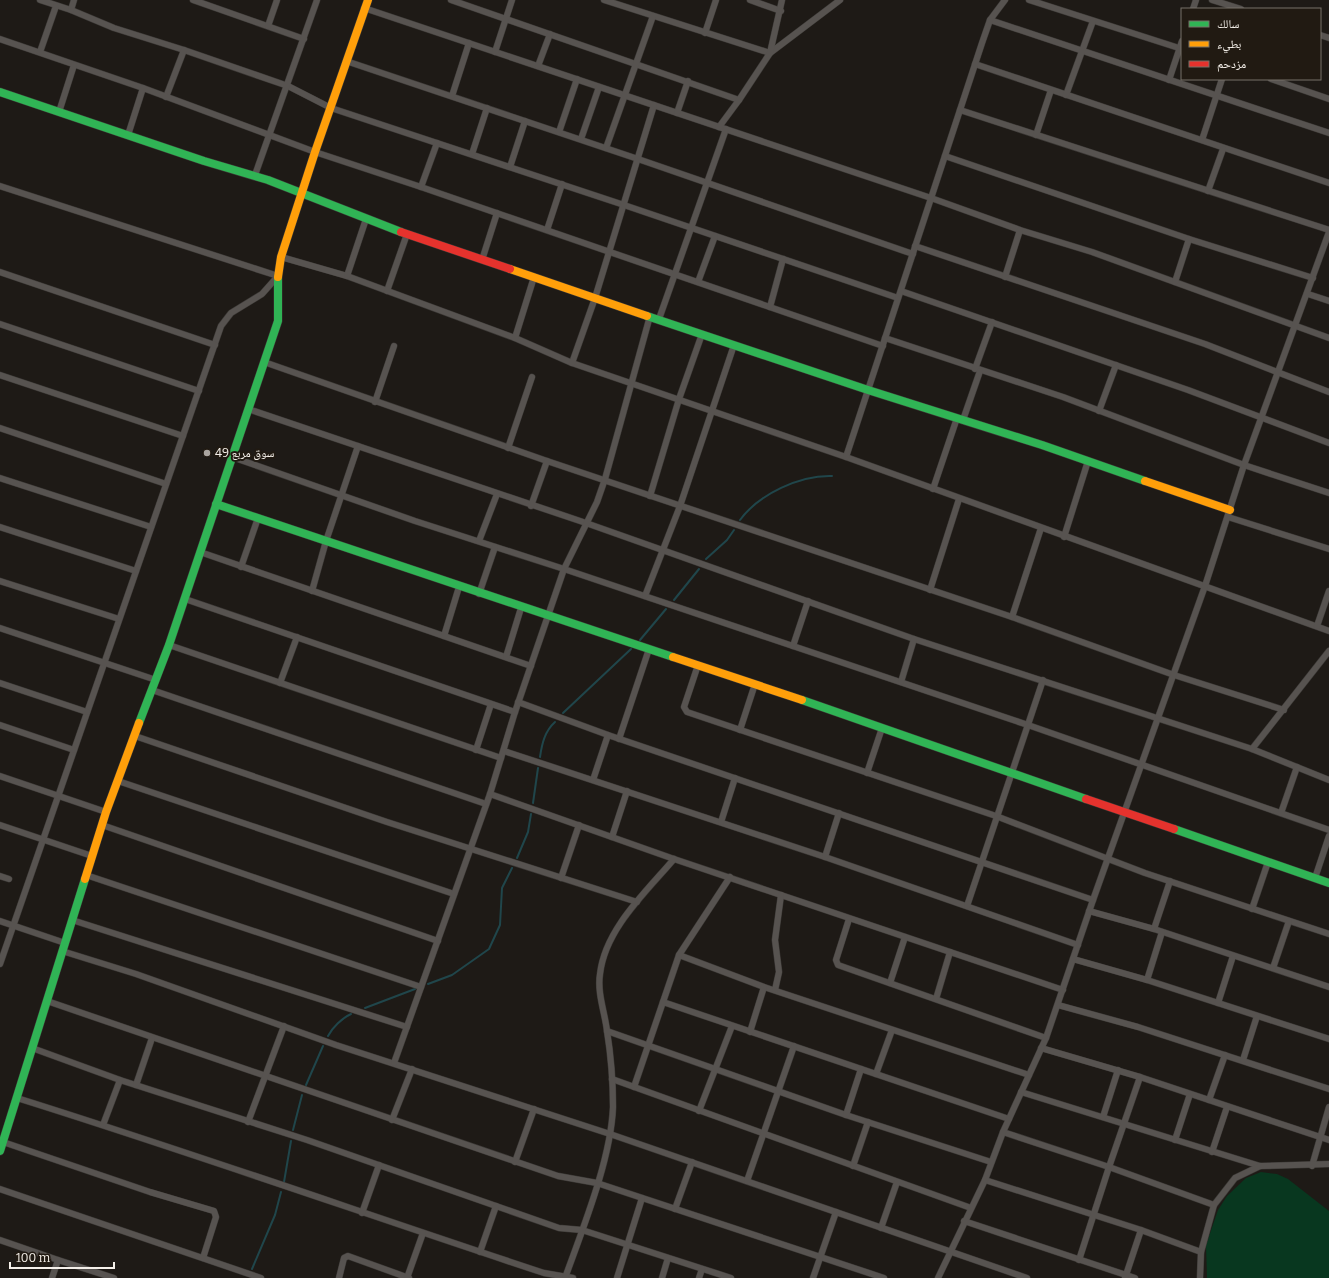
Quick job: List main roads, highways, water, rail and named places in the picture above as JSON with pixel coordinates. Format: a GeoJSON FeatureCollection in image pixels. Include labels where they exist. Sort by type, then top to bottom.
{"type":"FeatureCollection","features":[{"type":"Feature","properties":{"kind":"waterway"},"geometry":{"type":"LineString","coordinates":[[740,520],[758,502],[781,488],[807,479],[832,476]]}},
{"type":"Feature","properties":{"kind":"waterway"},"geometry":{"type":"LineString","coordinates":[[706,559],[727,540],[734,530]]}},
{"type":"Feature","properties":{"kind":"waterway"},"geometry":{"type":"LineString","coordinates":[[674,600],[699,569]]}},
{"type":"Feature","properties":{"kind":"waterway"},"geometry":{"type":"LineString","coordinates":[[640,640],[666,609]]}},
{"type":"Feature","properties":{"kind":"waterway"},"geometry":{"type":"LineString","coordinates":[[563,713],[631,649]]}},
{"type":"Feature","properties":{"kind":"waterway"},"geometry":{"type":"LineString","coordinates":[[540,757],[544,738],[555,722]]}},
{"type":"Feature","properties":{"kind":"waterway"},"geometry":{"type":"LineString","coordinates":[[533,803],[538,768]]}},
{"type":"Feature","properties":{"kind":"waterway"},"geometry":{"type":"LineString","coordinates":[[517,858],[528,832],[531,814]]}},
{"type":"Feature","properties":{"kind":"waterway"},"geometry":{"type":"LineString","coordinates":[[428,984],[452,975],[489,949],[500,925],[502,888],[512,868]]}},
{"type":"Feature","properties":{"kind":"waterway"},"geometry":{"type":"LineString","coordinates":[[365,1008],[415,989]]}},
{"type":"Feature","properties":{"kind":"waterway"},"geometry":{"type":"LineString","coordinates":[[328,1036],[344,1018],[351,1014]]}},
{"type":"Feature","properties":{"kind":"waterway"},"geometry":{"type":"LineString","coordinates":[[306,1085],[323,1046]]}},
{"type":"Feature","properties":{"kind":"waterway"},"geometry":{"type":"LineString","coordinates":[[293,1130],[302,1095]]}},
{"type":"Feature","properties":{"kind":"waterway"},"geometry":{"type":"LineString","coordinates":[[284,1182],[291,1141]]}},
{"type":"Feature","properties":{"kind":"waterway"},"geometry":{"type":"LineString","coordinates":[[252,1269],[275,1215],[281,1192]]}},
{"type":"Feature","properties":{"kind":"place","name":"سوق مربع 49"},"geometry":{"type":"Point","coordinates":[207,453]}}]}
